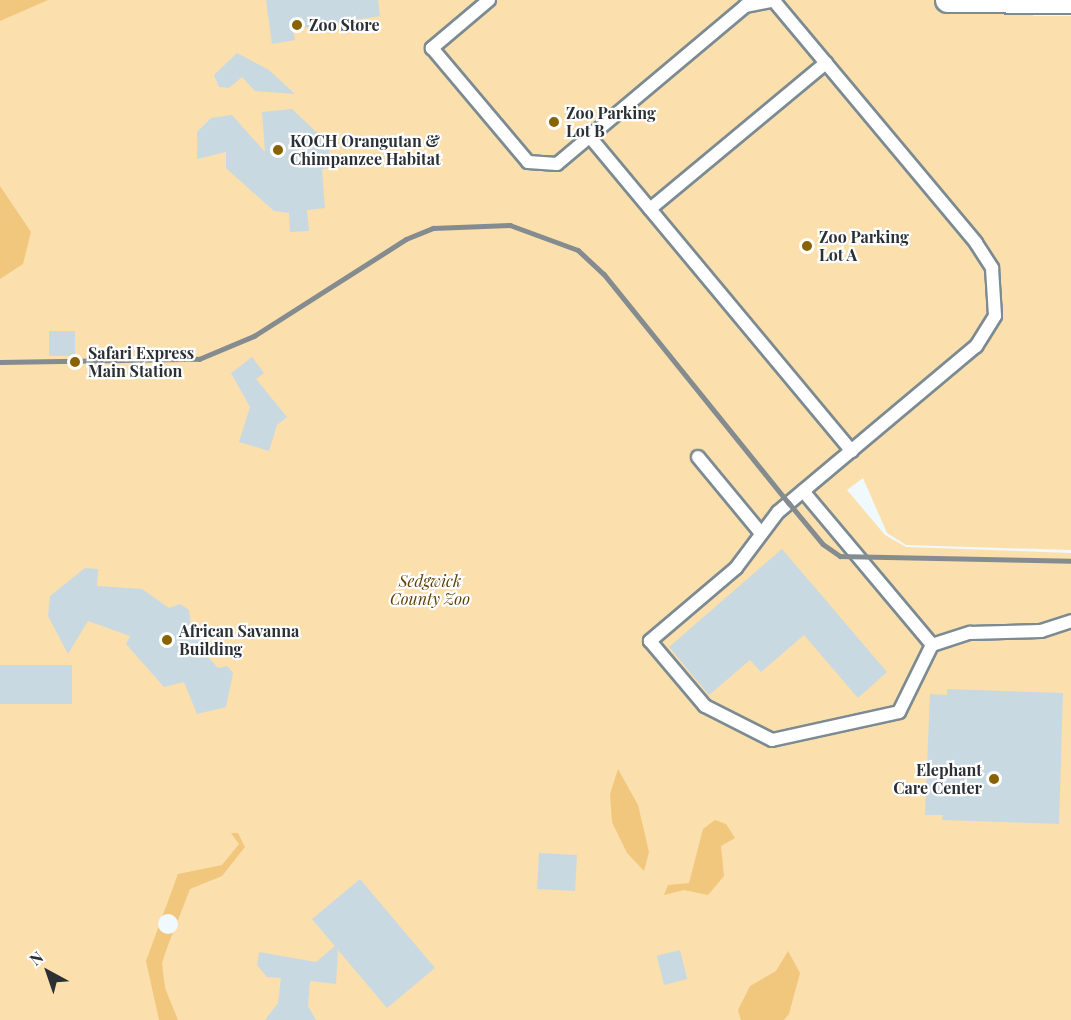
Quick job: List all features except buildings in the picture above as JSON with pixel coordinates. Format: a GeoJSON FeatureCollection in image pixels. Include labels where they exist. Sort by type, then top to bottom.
{"type":"FeatureCollection","features":[{"type":"Feature","properties":{"kind":"street"},"geometry":{"type":"LineString","coordinates":[[948,0],[1071,1]]}},
{"type":"Feature","properties":{"kind":"lane"},"geometry":{"type":"LineString","coordinates":[[489,0],[432,48],[528,162],[557,164],[742,3],[774,0],[976,243],[992,268],[998,292],[995,316],[976,346],[803,491],[760,532],[736,568],[650,641],[705,706],[772,740],[899,712],[932,645],[970,633],[1041,631],[1071,621]]}},
{"type":"Feature","properties":{"kind":"lane"},"geometry":{"type":"LineString","coordinates":[[650,209],[826,63]]}},
{"type":"Feature","properties":{"kind":"lane"},"geometry":{"type":"LineString","coordinates":[[590,137],[852,451]]}},
{"type":"Feature","properties":{"kind":"lane"},"geometry":{"type":"LineString","coordinates":[[698,457],[760,532]]}},
{"type":"Feature","properties":{"kind":"lane"},"geometry":{"type":"LineString","coordinates":[[803,491],[932,645]]}},
{"type":"Feature","properties":{"kind":"green space","name":"Sedgwick County Zoo"},"geometry":{"type":"Polygon","coordinates":[[[0,0],[1033,0],[1033,16],[1071,16],[1071,550],[906,545],[887,533],[863,478],[847,490],[885,535],[906,547],[1071,553],[1071,1020],[0,1020],[0,0]]]}},
{"type":"Feature","properties":{"kind":"shaded area"},"geometry":{"type":"Polygon","coordinates":[[[0,0],[48,0],[0,21],[0,0]]]}},
{"type":"Feature","properties":{"kind":"shaded area"},"geometry":{"type":"Polygon","coordinates":[[[0,186],[31,232],[23,264],[0,279],[0,186]]]}},
{"type":"Feature","properties":{"kind":"shaded area"},"geometry":{"type":"Polygon","coordinates":[[[618,769],[638,805],[649,852],[644,871],[627,853],[612,822],[610,794],[618,769]]]}},
{"type":"Feature","properties":{"kind":"shaded area"},"geometry":{"type":"Polygon","coordinates":[[[715,820],[726,824],[735,838],[721,846],[724,876],[708,895],[684,890],[664,895],[668,885],[689,883],[703,829],[715,820]]]}},
{"type":"Feature","properties":{"kind":"shaded area"},"geometry":{"type":"Polygon","coordinates":[[[231,833],[238,833],[245,847],[222,876],[190,889],[167,948],[162,963],[165,988],[178,1020],[159,1020],[146,961],[178,874],[222,865],[239,844],[231,833]]]}},
{"type":"Feature","properties":{"kind":"shaded area"},"geometry":{"type":"Polygon","coordinates":[[[788,951],[800,973],[789,1014],[784,1020],[741,1020],[738,1010],[750,986],[776,971],[788,951]]]}},
{"type":"Feature","properties":{"kind":"pier"},"geometry":{"type":"Polygon","coordinates":[[[168,914],[175,917],[178,924],[175,931],[168,934],[161,931],[158,924],[161,917],[168,914]]]}},
{"type":"Feature","properties":{"kind":"railway"},"geometry":{"type":"LineString","coordinates":[[0,362],[199,359],[254,336],[406,239],[433,228],[510,225],[578,250],[604,274],[823,544],[840,556],[1071,561]]}},
{"type":"Feature","properties":{"kind":"place","name":"Zoo Store"},"geometry":{"type":"Point","coordinates":[297,25]}},
{"type":"Feature","properties":{"kind":"place","name":"Zoo Parking Lot B"},"geometry":{"type":"Point","coordinates":[554,122]}},
{"type":"Feature","properties":{"kind":"place","name":"KOCH Orangutan & Chimpanzee Habitat"},"geometry":{"type":"Point","coordinates":[278,150]}},
{"type":"Feature","properties":{"kind":"place","name":"Zoo Parking Lot A"},"geometry":{"type":"Point","coordinates":[807,246]}},
{"type":"Feature","properties":{"kind":"place","name":"Safari Express Main Station"},"geometry":{"type":"Point","coordinates":[75,362]}},
{"type":"Feature","properties":{"kind":"place","name":"African Savanna Building"},"geometry":{"type":"Point","coordinates":[167,640]}},
{"type":"Feature","properties":{"kind":"place","name":"Elephant Care Center"},"geometry":{"type":"Point","coordinates":[994,779]}}]}
